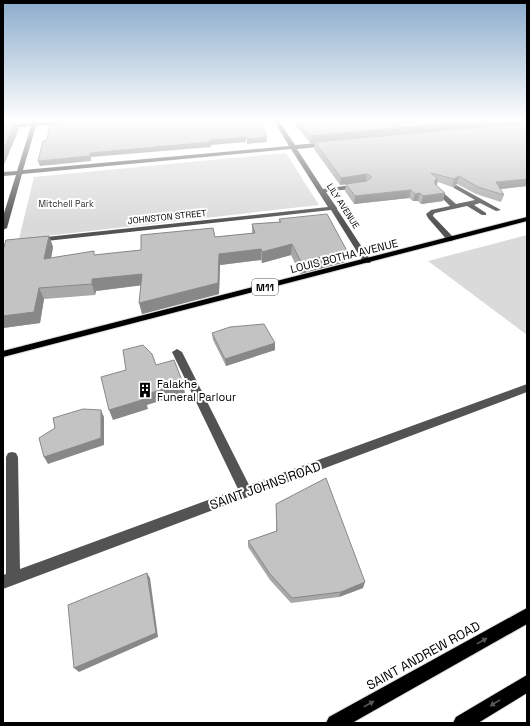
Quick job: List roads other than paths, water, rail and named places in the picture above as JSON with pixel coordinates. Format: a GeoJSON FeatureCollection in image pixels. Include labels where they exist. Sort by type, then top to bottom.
{"type":"FeatureCollection","features":[{"type":"Feature","properties":{"kind":"main road","name":"LOUIS BOTHA AVENUE"},"geometry":{"type":"LineString","coordinates":[[3,354],[527,219]]}},
{"type":"Feature","properties":{"kind":"main road","name":"SAINT ANDREW ROAD"},"geometry":{"type":"LineString","coordinates":[[335,723],[527,616]]}},
{"type":"Feature","properties":{"kind":"main road"},"geometry":{"type":"LineString","coordinates":[[462,723],[527,683]]}},
{"type":"Feature","properties":{"kind":"street"},"geometry":{"type":"LineString","coordinates":[[3,228],[25,155]]}},
{"type":"Feature","properties":{"kind":"street"},"geometry":{"type":"LineString","coordinates":[[3,174],[218,155]]}},
{"type":"Feature","properties":{"kind":"street","name":"LILY AVENUE"},"geometry":{"type":"LineString","coordinates":[[298,155],[334,208],[367,261]]}},
{"type":"Feature","properties":{"kind":"street"},"geometry":{"type":"LineString","coordinates":[[322,191],[366,185]]}},
{"type":"Feature","properties":{"kind":"street"},"geometry":{"type":"LineString","coordinates":[[456,187],[498,210]]}},
{"type":"Feature","properties":{"kind":"street"},"geometry":{"type":"LineString","coordinates":[[436,189],[454,206]]}},
{"type":"Feature","properties":{"kind":"street"},"geometry":{"type":"LineString","coordinates":[[451,239],[430,217],[430,214],[433,211],[481,201]]}},
{"type":"Feature","properties":{"kind":"street"},"geometry":{"type":"LineString","coordinates":[[468,204],[484,214]]}},
{"type":"Feature","properties":{"kind":"street","name":"JOHNSTON STREET"},"geometry":{"type":"LineString","coordinates":[[27,241],[334,208]]}},
{"type":"Feature","properties":{"kind":"street"},"geometry":{"type":"LineString","coordinates":[[177,352],[246,492]]}},
{"type":"Feature","properties":{"kind":"street","name":"SAINT JOHNS ROAD"},"geometry":{"type":"LineString","coordinates":[[8,580],[527,388]]}},
{"type":"Feature","properties":{"kind":"street"},"geometry":{"type":"LineString","coordinates":[[8,580],[12,457]]}},
{"type":"Feature","properties":{"kind":"place","name":"Falakhe Funeral Parlour"},"geometry":{"type":"Point","coordinates":[145,390]}},
{"type":"Feature","properties":{"kind":"park label","name":"Mitchell Park"},"geometry":{"type":"Point","coordinates":[66,204]}}]}
